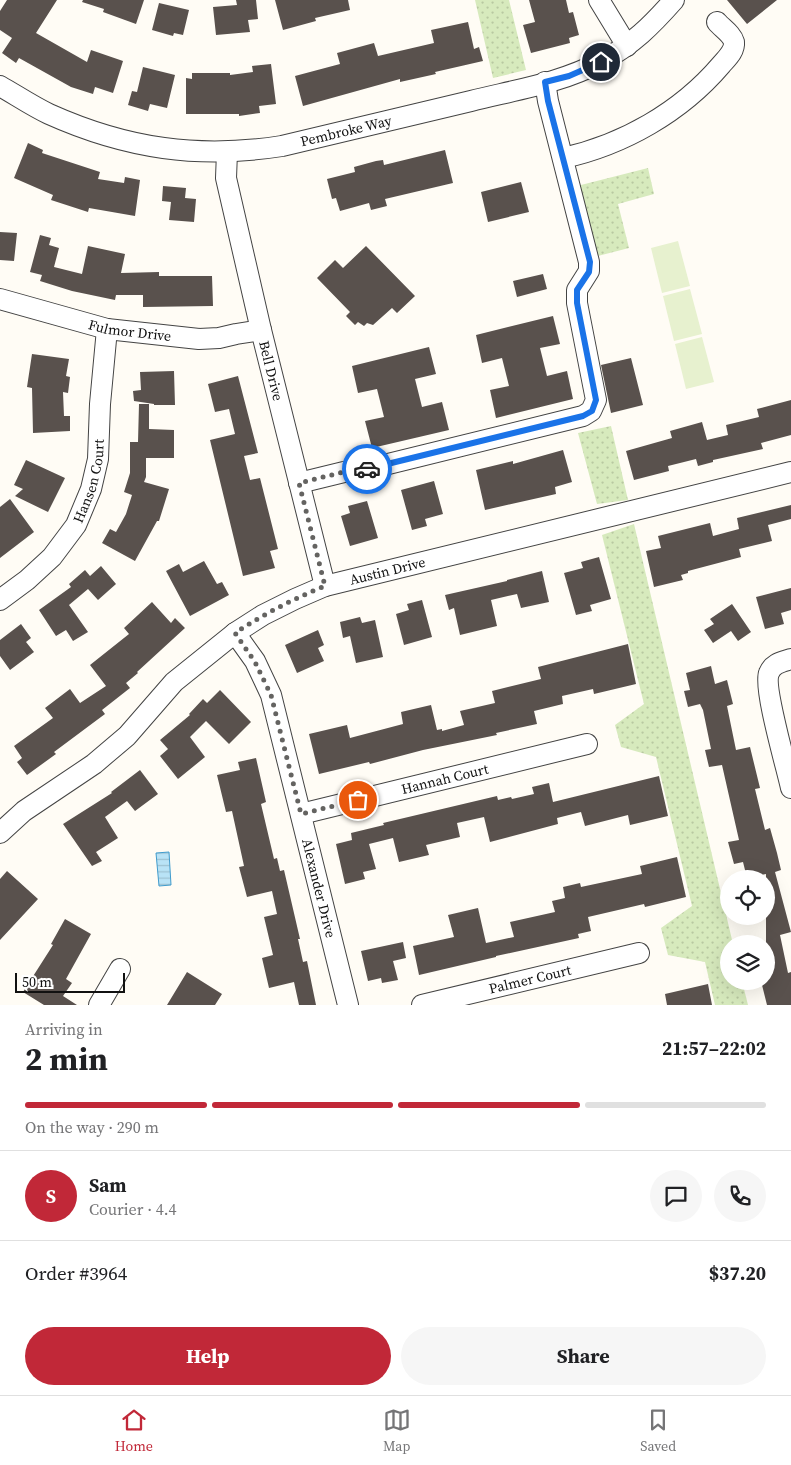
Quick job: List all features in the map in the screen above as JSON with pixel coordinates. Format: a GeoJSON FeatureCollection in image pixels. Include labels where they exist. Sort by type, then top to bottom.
{"type":"FeatureCollection","features":[{"type":"Feature","properties":{"kind":"street"},"geometry":{"type":"LineString","coordinates":[[599,0],[627,46]]}},
{"type":"Feature","properties":{"kind":"street","name":"Pembroke Way"},"geometry":{"type":"LineString","coordinates":[[0,86],[48,114],[101,135],[147,146],[196,152],[251,151],[282,146],[569,76],[627,46],[651,27],[674,0]]}},
{"type":"Feature","properties":{"kind":"street"},"geometry":{"type":"LineString","coordinates":[[563,158],[588,153],[642,129],[674,108],[708,80],[733,50],[734,43],[731,36],[717,22]]}},
{"type":"Feature","properties":{"kind":"street"},"geometry":{"type":"LineString","coordinates":[[299,483],[344,472],[376,467],[583,416],[592,411],[596,400],[577,303],[577,290],[589,272],[590,262],[548,101],[545,82]]}},
{"type":"Feature","properties":{"kind":"street","name":"Bell Drive"},"geometry":{"type":"LineString","coordinates":[[227,152],[226,178],[261,330],[325,586]]}},
{"type":"Feature","properties":{"kind":"street","name":"Fulmor Drive"},"geometry":{"type":"LineString","coordinates":[[0,299],[108,329],[199,339],[219,338],[261,330]]}},
{"type":"Feature","properties":{"kind":"street","name":"Hansen Court"},"geometry":{"type":"LineString","coordinates":[[0,600],[27,580],[52,557],[76,525],[91,489],[98,458],[100,404],[108,329]]}},
{"type":"Feature","properties":{"kind":"street","name":"Austin Drive"},"geometry":{"type":"LineString","coordinates":[[0,833],[24,811],[94,764],[114,747],[174,682],[235,633],[263,615],[294,599],[325,586],[791,472]]}},
{"type":"Feature","properties":{"kind":"street","name":"Alexander Drive"},"geometry":{"type":"LineString","coordinates":[[235,633],[255,662],[271,695],[348,1005]]}},
{"type":"Feature","properties":{"kind":"street"},"geometry":{"type":"LineString","coordinates":[[791,659],[776,664],[768,674],[769,694],[791,788]]}},
{"type":"Feature","properties":{"kind":"street","name":"Hannah Court"},"geometry":{"type":"LineString","coordinates":[[301,814],[587,744]]}},
{"type":"Feature","properties":{"kind":"street","name":"Palmer Court"},"geometry":{"type":"LineString","coordinates":[[422,1005],[639,953]]}},
{"type":"Feature","properties":{"kind":"street"},"geometry":{"type":"LineString","coordinates":[[98,1005],[120,969]]}},
{"type":"Feature","properties":{"kind":"green space"},"geometry":{"type":"Polygon","coordinates":[[[475,0],[509,0],[526,70],[493,78],[475,0]]]}},
{"type":"Feature","properties":{"kind":"green space"},"geometry":{"type":"Polygon","coordinates":[[[648,168],[654,194],[618,204],[629,248],[594,257],[577,186],[648,168]]]}},
{"type":"Feature","properties":{"kind":"green space"},"geometry":{"type":"Polygon","coordinates":[[[678,241],[690,286],[662,293],[651,248],[678,241]]]}},
{"type":"Feature","properties":{"kind":"green space"},"geometry":{"type":"Polygon","coordinates":[[[690,289],[702,334],[674,341],[663,296],[690,289]]]}},
{"type":"Feature","properties":{"kind":"green space"},"geometry":{"type":"Polygon","coordinates":[[[702,337],[714,382],[686,389],[675,344],[702,337]]]}},
{"type":"Feature","properties":{"kind":"green space"},"geometry":{"type":"Polygon","coordinates":[[[611,426],[628,500],[597,504],[578,433],[611,426]]]}},
{"type":"Feature","properties":{"kind":"green space"},"geometry":{"type":"Polygon","coordinates":[[[634,524],[720,889],[720,925],[729,925],[731,935],[720,935],[720,990],[744,990],[748,1005],[715,1005],[705,962],[668,955],[661,928],[692,906],[656,757],[621,747],[615,725],[644,704],[602,535],[634,524]]]}},
{"type":"Feature","properties":{"kind":"water"},"geometry":{"type":"Polygon","coordinates":[[[169,852],[171,885],[159,886],[156,853],[169,852]]]}},
{"type":"Feature","properties":{"kind":"building"},"geometry":{"type":"Polygon","coordinates":[[[7,0],[57,0],[36,33],[87,62],[91,50],[123,61],[113,93],[95,87],[93,94],[71,87],[19,58],[16,63],[2,53],[12,38],[0,30],[0,11],[7,0]]]}},
{"type":"Feature","properties":{"kind":"building"},"geometry":{"type":"Polygon","coordinates":[[[83,0],[144,0],[136,24],[103,12],[104,9],[82,2],[83,0]]]}},
{"type":"Feature","properties":{"kind":"building"},"geometry":{"type":"Polygon","coordinates":[[[236,0],[256,0],[258,19],[248,20],[250,32],[216,35],[213,7],[237,5],[236,0]]]}},
{"type":"Feature","properties":{"kind":"building"},"geometry":{"type":"Polygon","coordinates":[[[275,0],[348,0],[350,10],[315,18],[316,21],[283,30],[275,0]]]}},
{"type":"Feature","properties":{"kind":"building"},"geometry":{"type":"Polygon","coordinates":[[[529,0],[566,0],[569,13],[573,12],[579,35],[569,38],[570,43],[531,53],[523,25],[535,22],[529,0]]]}},
{"type":"Feature","properties":{"kind":"building"},"geometry":{"type":"Polygon","coordinates":[[[727,0],[777,0],[747,24],[727,0]]]}},
{"type":"Feature","properties":{"kind":"building"},"geometry":{"type":"Polygon","coordinates":[[[159,3],[189,10],[183,35],[174,33],[173,36],[152,30],[159,3]]]}},
{"type":"Feature","properties":{"kind":"building"},"geometry":{"type":"Polygon","coordinates":[[[468,22],[474,49],[479,47],[483,61],[400,82],[400,79],[303,106],[295,76],[340,64],[337,53],[374,43],[378,56],[434,43],[431,30],[468,22]]]}},
{"type":"Feature","properties":{"kind":"building"},"geometry":{"type":"Polygon","coordinates":[[[271,64],[276,104],[259,106],[260,113],[239,116],[239,114],[186,114],[186,78],[192,79],[192,73],[230,73],[230,75],[253,72],[252,66],[271,64]]]}},
{"type":"Feature","properties":{"kind":"building"},"geometry":{"type":"Polygon","coordinates":[[[143,67],[175,75],[167,108],[150,104],[148,111],[128,105],[132,91],[137,92],[143,67]]]}},
{"type":"Feature","properties":{"kind":"building"},"geometry":{"type":"Polygon","coordinates":[[[28,143],[43,150],[42,153],[100,172],[98,179],[124,183],[125,177],[140,180],[135,216],[89,208],[88,212],[51,200],[53,195],[14,178],[28,143]]]}},
{"type":"Feature","properties":{"kind":"building"},"geometry":{"type":"Polygon","coordinates":[[[445,150],[453,183],[385,199],[387,206],[371,210],[369,203],[340,211],[336,198],[332,199],[327,179],[355,172],[354,167],[383,160],[384,165],[445,150]]]}},
{"type":"Feature","properties":{"kind":"building"},"geometry":{"type":"Polygon","coordinates":[[[521,182],[529,212],[488,222],[481,192],[521,182]]]}},
{"type":"Feature","properties":{"kind":"building"},"geometry":{"type":"Polygon","coordinates":[[[163,186],[186,188],[185,198],[196,199],[194,222],[169,220],[171,202],[162,201],[163,186]]]}},
{"type":"Feature","properties":{"kind":"building"},"geometry":{"type":"Polygon","coordinates":[[[0,232],[17,233],[14,261],[0,260],[0,232]]]}},
{"type":"Feature","properties":{"kind":"building"},"geometry":{"type":"Polygon","coordinates":[[[40,235],[51,238],[49,245],[59,248],[54,267],[82,274],[88,246],[125,254],[121,273],[159,272],[159,276],[212,276],[213,306],[143,307],[143,295],[116,295],[115,300],[72,291],[40,281],[42,275],[30,272],[40,235]]]}},
{"type":"Feature","properties":{"kind":"building"},"geometry":{"type":"Polygon","coordinates":[[[366,246],[415,296],[397,313],[392,308],[373,325],[367,323],[364,326],[358,322],[355,325],[346,316],[350,312],[317,278],[335,260],[343,268],[366,246]]]}},
{"type":"Feature","properties":{"kind":"building"},"geometry":{"type":"Polygon","coordinates":[[[543,274],[547,289],[517,297],[513,281],[543,274]]]}},
{"type":"Feature","properties":{"kind":"building"},"geometry":{"type":"Polygon","coordinates":[[[553,316],[560,344],[540,348],[547,376],[567,371],[573,399],[496,418],[490,390],[509,386],[502,358],[482,363],[476,335],[553,316]]]}},
{"type":"Feature","properties":{"kind":"building"},"geometry":{"type":"Polygon","coordinates":[[[429,347],[436,374],[415,379],[422,407],[442,402],[449,430],[372,448],[365,421],[384,417],[377,389],[358,393],[352,366],[429,347]]]}},
{"type":"Feature","properties":{"kind":"building"},"geometry":{"type":"Polygon","coordinates":[[[32,354],[69,359],[66,376],[70,377],[68,393],[63,392],[64,416],[70,416],[70,431],[33,433],[32,388],[27,387],[32,354]]]}},
{"type":"Feature","properties":{"kind":"building"},"geometry":{"type":"Polygon","coordinates":[[[631,358],[643,405],[611,413],[601,365],[631,358]]]}},
{"type":"Feature","properties":{"kind":"building"},"geometry":{"type":"Polygon","coordinates":[[[174,371],[175,405],[154,405],[134,401],[133,391],[141,390],[140,372],[174,371]]]}},
{"type":"Feature","properties":{"kind":"building"},"geometry":{"type":"Polygon","coordinates":[[[238,376],[258,453],[244,456],[250,480],[260,478],[278,549],[270,551],[275,568],[243,576],[210,440],[235,434],[229,409],[215,412],[208,384],[238,376]]]}},
{"type":"Feature","properties":{"kind":"building"},"geometry":{"type":"Polygon","coordinates":[[[791,400],[791,435],[761,443],[763,449],[713,460],[713,462],[698,466],[696,459],[668,466],[669,471],[634,480],[626,451],[672,438],[670,431],[702,422],[707,440],[728,435],[726,425],[759,417],[757,409],[791,400]]]}},
{"type":"Feature","properties":{"kind":"building"},"geometry":{"type":"Polygon","coordinates":[[[139,404],[149,404],[149,429],[174,430],[174,458],[146,458],[146,477],[144,482],[169,489],[159,521],[157,521],[135,561],[102,543],[110,529],[116,532],[126,514],[132,495],[124,492],[130,473],[130,442],[138,442],[139,404]]]}},
{"type":"Feature","properties":{"kind":"building"},"geometry":{"type":"Polygon","coordinates":[[[563,450],[572,482],[555,487],[556,494],[485,510],[476,470],[513,461],[513,464],[563,450]]]}},
{"type":"Feature","properties":{"kind":"building"},"geometry":{"type":"Polygon","coordinates":[[[26,460],[65,478],[48,512],[15,496],[23,489],[14,485],[26,460]]]}},
{"type":"Feature","properties":{"kind":"building"},"geometry":{"type":"Polygon","coordinates":[[[434,481],[443,514],[425,519],[427,526],[412,530],[401,490],[434,481]]]}},
{"type":"Feature","properties":{"kind":"building"},"geometry":{"type":"Polygon","coordinates":[[[10,499],[34,532],[0,558],[0,507],[10,499]]]}},
{"type":"Feature","properties":{"kind":"building"},"geometry":{"type":"Polygon","coordinates":[[[367,501],[378,538],[350,546],[341,516],[350,513],[348,506],[367,501]]]}},
{"type":"Feature","properties":{"kind":"building"},"geometry":{"type":"Polygon","coordinates":[[[791,505],[791,519],[768,525],[772,541],[739,549],[741,557],[688,571],[688,573],[681,575],[683,580],[654,587],[646,551],[661,548],[658,536],[710,523],[713,536],[739,529],[737,518],[791,505]]]}},
{"type":"Feature","properties":{"kind":"building"},"geometry":{"type":"Polygon","coordinates":[[[599,557],[611,599],[590,605],[592,611],[576,615],[564,573],[583,568],[581,562],[599,557]]]}},
{"type":"Feature","properties":{"kind":"building"},"geometry":{"type":"Polygon","coordinates":[[[204,561],[217,584],[222,582],[229,595],[190,616],[166,571],[179,564],[183,572],[204,561]]]}},
{"type":"Feature","properties":{"kind":"building"},"geometry":{"type":"Polygon","coordinates":[[[101,566],[116,584],[98,600],[88,589],[69,605],[88,632],[73,641],[66,630],[56,636],[39,610],[71,587],[69,584],[85,570],[90,576],[101,566]]]}},
{"type":"Feature","properties":{"kind":"building"},"geometry":{"type":"Polygon","coordinates":[[[542,571],[549,602],[521,608],[517,594],[491,600],[497,626],[460,635],[454,608],[449,610],[445,595],[542,571]]]}},
{"type":"Feature","properties":{"kind":"building"},"geometry":{"type":"Polygon","coordinates":[[[791,588],[791,610],[781,613],[784,624],[765,629],[756,597],[791,588]]]}},
{"type":"Feature","properties":{"kind":"building"},"geometry":{"type":"Polygon","coordinates":[[[422,600],[432,637],[404,645],[396,614],[409,610],[407,604],[422,600]]]}},
{"type":"Feature","properties":{"kind":"building"},"geometry":{"type":"Polygon","coordinates":[[[152,602],[171,623],[175,618],[185,628],[126,683],[130,688],[102,710],[105,714],[27,775],[17,762],[22,758],[14,746],[53,718],[45,708],[70,689],[80,703],[106,686],[90,665],[129,634],[124,628],[152,602]]]}},
{"type":"Feature","properties":{"kind":"building"},"geometry":{"type":"Polygon","coordinates":[[[732,604],[751,632],[738,641],[731,631],[713,643],[704,630],[714,624],[710,619],[732,604]]]}},
{"type":"Feature","properties":{"kind":"building"},"geometry":{"type":"Polygon","coordinates":[[[360,617],[362,623],[375,620],[383,657],[356,663],[350,636],[343,638],[340,622],[360,617]]]}},
{"type":"Feature","properties":{"kind":"building"},"geometry":{"type":"Polygon","coordinates":[[[21,624],[31,638],[26,642],[34,652],[10,670],[0,656],[0,640],[21,624]]]}},
{"type":"Feature","properties":{"kind":"building"},"geometry":{"type":"Polygon","coordinates":[[[318,630],[324,645],[318,648],[324,661],[297,673],[285,645],[318,630]]]}},
{"type":"Feature","properties":{"kind":"building"},"geometry":{"type":"Polygon","coordinates":[[[628,644],[636,684],[594,694],[593,689],[562,696],[563,704],[534,711],[537,724],[496,733],[497,735],[319,774],[309,734],[347,725],[350,738],[403,724],[401,712],[431,705],[437,730],[442,729],[442,731],[464,725],[460,711],[495,703],[492,691],[541,679],[538,667],[628,644]]]}},
{"type":"Feature","properties":{"kind":"building"},"geometry":{"type":"Polygon","coordinates":[[[711,666],[715,684],[727,680],[733,704],[727,706],[736,750],[750,747],[760,788],[755,789],[765,830],[770,828],[781,870],[775,872],[775,870],[745,870],[743,862],[734,864],[728,842],[739,840],[722,765],[709,767],[705,750],[711,749],[703,710],[700,704],[688,707],[684,691],[690,690],[686,673],[711,666]]]}},
{"type":"Feature","properties":{"kind":"building"},"geometry":{"type":"Polygon","coordinates":[[[220,690],[251,722],[229,744],[206,721],[190,737],[205,757],[178,779],[160,756],[168,749],[160,740],[190,715],[203,699],[207,703],[220,690]]]}},
{"type":"Feature","properties":{"kind":"building"},"geometry":{"type":"Polygon","coordinates":[[[256,758],[266,802],[261,804],[274,859],[277,858],[280,871],[284,870],[300,939],[298,939],[303,962],[307,961],[316,1005],[299,1005],[294,982],[269,988],[262,958],[273,955],[264,917],[277,914],[272,891],[247,897],[239,867],[244,866],[232,811],[226,812],[217,775],[240,770],[238,762],[256,758]]]}},
{"type":"Feature","properties":{"kind":"building"},"geometry":{"type":"Polygon","coordinates":[[[140,770],[158,794],[135,811],[127,801],[105,817],[118,838],[96,852],[102,861],[92,866],[63,824],[112,793],[140,770]]]}},
{"type":"Feature","properties":{"kind":"building"},"geometry":{"type":"Polygon","coordinates":[[[659,776],[668,816],[630,825],[628,815],[585,826],[581,812],[557,818],[558,824],[490,842],[484,817],[457,823],[460,837],[426,845],[429,855],[399,862],[393,838],[369,844],[376,869],[363,872],[365,879],[345,884],[336,844],[352,840],[351,833],[384,825],[383,823],[497,796],[498,800],[534,794],[532,787],[549,783],[553,802],[659,776]]]}},
{"type":"Feature","properties":{"kind":"building"},"geometry":{"type":"Polygon","coordinates":[[[677,857],[686,897],[645,907],[644,904],[588,917],[591,931],[578,934],[579,938],[419,975],[413,946],[454,937],[448,915],[478,908],[486,943],[514,937],[510,922],[555,912],[552,901],[565,898],[563,887],[580,883],[581,887],[642,874],[640,866],[677,857]]]}},
{"type":"Feature","properties":{"kind":"building"},"geometry":{"type":"Polygon","coordinates":[[[7,871],[38,899],[0,940],[0,879],[7,871]]]}},
{"type":"Feature","properties":{"kind":"building"},"geometry":{"type":"Polygon","coordinates":[[[775,872],[791,932],[780,935],[788,973],[791,972],[791,1005],[767,1005],[763,990],[775,990],[775,935],[766,935],[766,925],[775,925],[775,872]]]}},
{"type":"Feature","properties":{"kind":"building"},"geometry":{"type":"Polygon","coordinates":[[[65,919],[91,934],[66,979],[72,983],[63,996],[77,1005],[44,1005],[23,992],[53,945],[51,944],[65,919]]]}},
{"type":"Feature","properties":{"kind":"building"},"geometry":{"type":"Polygon","coordinates":[[[403,942],[406,958],[393,961],[398,980],[382,983],[381,978],[368,981],[361,951],[403,942]]]}},
{"type":"Feature","properties":{"kind":"building"},"geometry":{"type":"Polygon","coordinates":[[[187,972],[222,994],[215,1005],[167,1005],[187,972]]]}},
{"type":"Feature","properties":{"kind":"building"},"geometry":{"type":"Polygon","coordinates":[[[708,984],[712,1005],[667,1005],[665,994],[708,984]]]}},
{"type":"Feature","properties":{"kind":"way so far"},"geometry":{"type":"LineString","coordinates":[[358,800],[301,814],[271,695],[255,662],[235,633],[263,615],[325,586],[318,565],[299,483],[344,472],[367,469]]}},
{"type":"Feature","properties":{"kind":"route"},"geometry":{"type":"LineString","coordinates":[[367,469],[583,416],[592,411],[596,400],[577,303],[577,290],[589,272],[590,262],[548,101],[545,82],[569,76],[601,62]]}}]}
